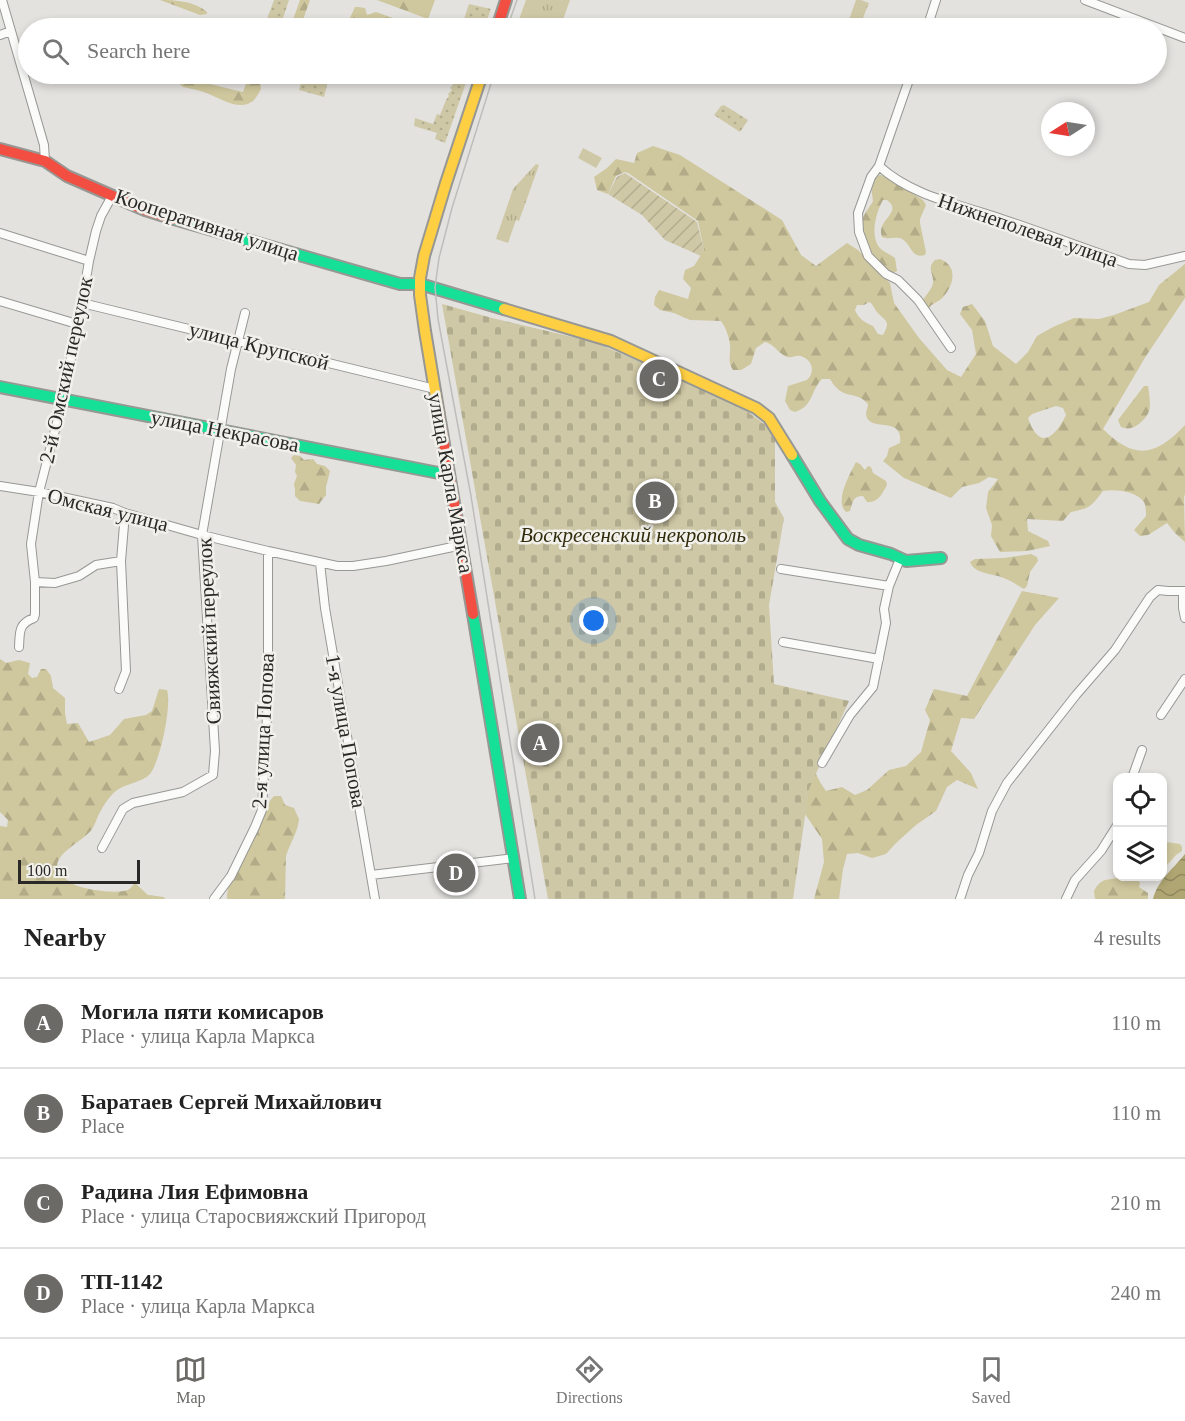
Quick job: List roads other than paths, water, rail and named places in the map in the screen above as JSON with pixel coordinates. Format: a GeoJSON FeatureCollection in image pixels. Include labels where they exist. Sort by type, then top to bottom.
{"type":"FeatureCollection","features":[{"type":"Feature","properties":{"kind":"street"},"geometry":{"type":"LineString","coordinates":[[2,0],[18,55]]}},
{"type":"Feature","properties":{"kind":"street"},"geometry":{"type":"LineString","coordinates":[[500,18],[506,0]]}},
{"type":"Feature","properties":{"kind":"street"},"geometry":{"type":"LineString","coordinates":[[930,18],[936,0]]}},
{"type":"Feature","properties":{"kind":"street"},"geometry":{"type":"LineString","coordinates":[[1085,0],[1132,18]]}},
{"type":"Feature","properties":{"kind":"street"},"geometry":{"type":"LineString","coordinates":[[0,35],[11,31]]}},
{"type":"Feature","properties":{"kind":"street"},"geometry":{"type":"LineString","coordinates":[[1167,31],[1185,38]]}},
{"type":"Feature","properties":{"kind":"street"},"geometry":{"type":"LineString","coordinates":[[26,84],[44,145],[45,161]]}},
{"type":"Feature","properties":{"kind":"street","name":"улица Карла Маркса"},"geometry":{"type":"LineString","coordinates":[[479,84],[424,256],[420,284],[421,307],[520,899]]}},
{"type":"Feature","properties":{"kind":"street"},"geometry":{"type":"LineString","coordinates":[[908,84],[879,166],[871,177],[858,213],[859,232],[868,256],[886,274],[898,280],[918,300],[951,348]]}},
{"type":"Feature","properties":{"kind":"street","name":"Кооперативная улица"},"geometry":{"type":"LineString","coordinates":[[0,149],[45,161],[67,176],[145,210],[400,284],[420,284],[611,341],[756,408],[769,418],[820,501],[848,539],[900,559]]}},
{"type":"Feature","properties":{"kind":"street","name":"Нижнеполевая улица"},"geometry":{"type":"LineString","coordinates":[[879,166],[890,176],[928,196],[1129,264],[1145,265],[1185,256]]}},
{"type":"Feature","properties":{"kind":"street","name":"2-й Омский переулок"},"geometry":{"type":"LineString","coordinates":[[19,647],[21,627],[26,621],[34,618],[35,614],[35,582],[31,544],[39,492],[63,399],[89,261],[101,216],[112,196]]}},
{"type":"Feature","properties":{"kind":"street"},"geometry":{"type":"LineString","coordinates":[[0,233],[89,261]]}},
{"type":"Feature","properties":{"kind":"street"},"geometry":{"type":"LineString","coordinates":[[0,301],[77,324]]}},
{"type":"Feature","properties":{"kind":"street","name":"улица Крупской"},"geometry":{"type":"LineString","coordinates":[[82,303],[435,389]]}},
{"type":"Feature","properties":{"kind":"street","name":"Свияжский переулок"},"geometry":{"type":"LineString","coordinates":[[102,848],[123,809],[133,803],[183,792],[213,775],[214,751],[202,535],[231,369],[245,313]]}},
{"type":"Feature","properties":{"kind":"street","name":"улица Некрасова"},"geometry":{"type":"LineString","coordinates":[[0,387],[449,475]]}},
{"type":"Feature","properties":{"kind":"street","name":"Омская улица"},"geometry":{"type":"LineString","coordinates":[[0,486],[113,508],[202,535],[320,563],[353,566],[462,545]]}},
{"type":"Feature","properties":{"kind":"street"},"geometry":{"type":"LineString","coordinates":[[119,689],[126,671],[121,561],[125,513]]}},
{"type":"Feature","properties":{"kind":"street","name":"2-я улица Попова"},"geometry":{"type":"LineString","coordinates":[[214,899],[231,876],[262,810],[268,698],[268,551]]}},
{"type":"Feature","properties":{"kind":"street"},"geometry":{"type":"LineString","coordinates":[[822,763],[850,715],[873,687],[886,623],[884,609],[889,586],[900,559],[906,561],[941,558]]}},
{"type":"Feature","properties":{"kind":"street"},"geometry":{"type":"LineString","coordinates":[[35,582],[55,583],[79,576],[96,565],[121,561]]}},
{"type":"Feature","properties":{"kind":"street","name":"1-я улица Попова"},"geometry":{"type":"LineString","coordinates":[[320,563],[375,899]]}},
{"type":"Feature","properties":{"kind":"street"},"geometry":{"type":"LineString","coordinates":[[781,569],[889,586]]}},
{"type":"Feature","properties":{"kind":"street"},"geometry":{"type":"LineString","coordinates":[[960,899],[979,853],[992,811],[1007,783],[1115,650],[1150,597],[1158,590],[1184,591],[1185,618]]}},
{"type":"Feature","properties":{"kind":"street"},"geometry":{"type":"LineString","coordinates":[[783,642],[879,659]]}},
{"type":"Feature","properties":{"kind":"street"},"geometry":{"type":"LineString","coordinates":[[1161,715],[1185,679]]}},
{"type":"Feature","properties":{"kind":"street"},"geometry":{"type":"LineString","coordinates":[[1133,773],[1142,750]]}},
{"type":"Feature","properties":{"kind":"street"},"geometry":{"type":"LineString","coordinates":[[1066,899],[1076,880],[1101,851],[1116,827]]}},
{"type":"Feature","properties":{"kind":"street"},"geometry":{"type":"LineString","coordinates":[[371,875],[514,858]]}},
{"type":"Feature","properties":{"kind":"water"},"geometry":{"type":"Polygon","coordinates":[[[1185,854],[1185,899],[1153,899],[1161,881],[1167,881],[1167,874],[1185,854]]]}},
{"type":"Feature","properties":{"kind":"tram line"},"geometry":{"type":"LineString","coordinates":[[511,18],[517,0]]}},
{"type":"Feature","properties":{"kind":"tram line"},"geometry":{"type":"LineString","coordinates":[[491,84],[452,208],[439,258],[435,287],[438,319],[471,496],[535,899]]}},
{"type":"Feature","properties":{"kind":"place","name":"Радина Лия Ефимовна"},"geometry":{"type":"Point","coordinates":[659,379]}},
{"type":"Feature","properties":{"kind":"place","name":"Баратаев Сергей Михайлович"},"geometry":{"type":"Point","coordinates":[655,501]}},
{"type":"Feature","properties":{"kind":"place","name":"Могила пяти комисаров"},"geometry":{"type":"Point","coordinates":[540,743]}},
{"type":"Feature","properties":{"kind":"place","name":"ТП-1142"},"geometry":{"type":"Point","coordinates":[456,873]}},
{"type":"Feature","properties":{"kind":"park label","name":"Воскресенский некрополь"},"geometry":{"type":"Point","coordinates":[633,535]}}]}
